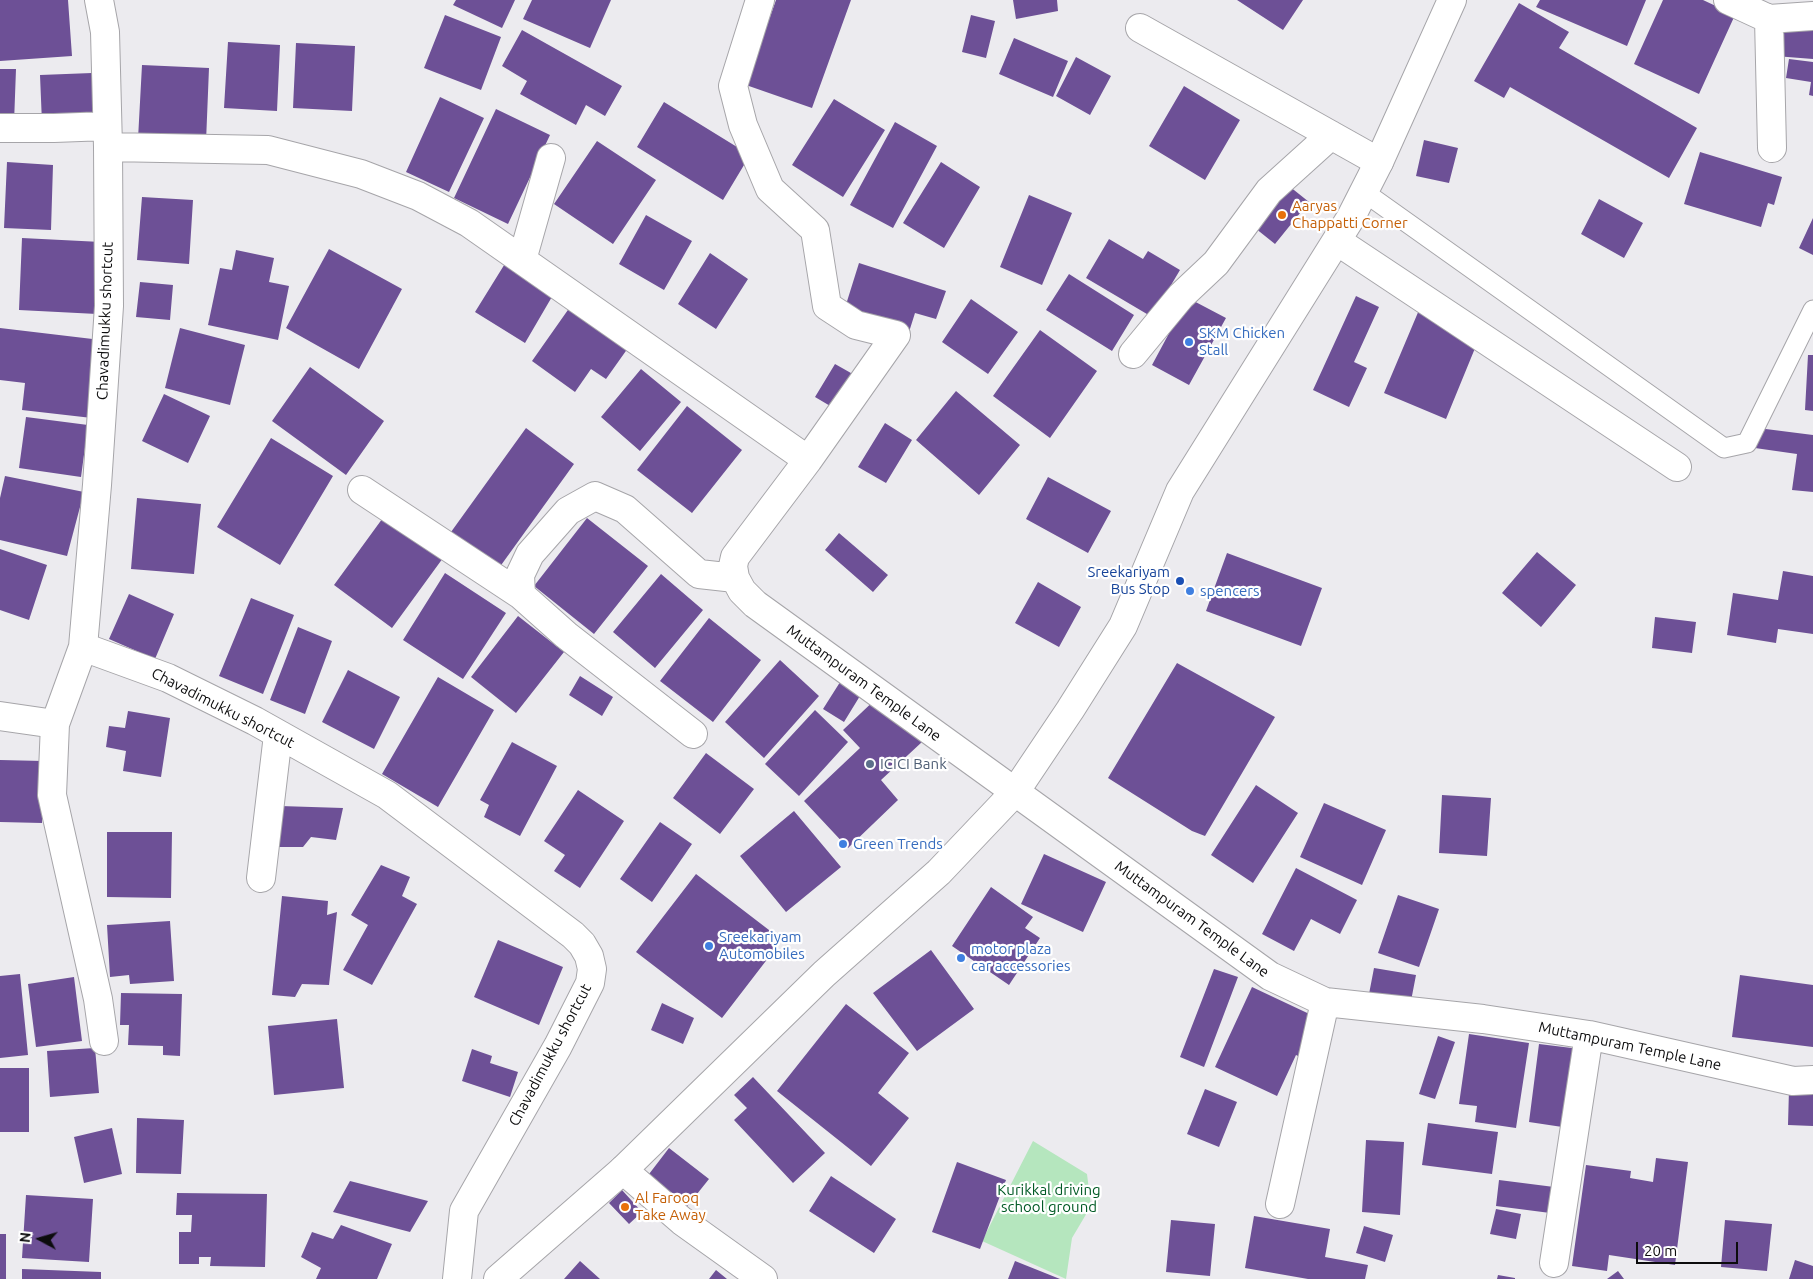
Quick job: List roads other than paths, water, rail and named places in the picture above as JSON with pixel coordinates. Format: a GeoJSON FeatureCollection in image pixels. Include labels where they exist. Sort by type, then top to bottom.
{"type":"FeatureCollection","features":[{"type":"Feature","properties":{"kind":"street","name":"Chavadimukku shortcut"},"geometry":{"type":"LineString","coordinates":[[99,0],[104,32],[108,136],[109,306],[97,485],[83,647],[168,678],[388,795],[573,935],[582,944],[589,956],[592,969],[590,983],[558,1046],[464,1211],[457,1279]]}},
{"type":"Feature","properties":{"kind":"street"},"geometry":{"type":"LineString","coordinates":[[521,595],[520,575],[530,554],[568,511],[595,496],[625,509],[699,574],[735,578],[734,557],[808,460],[896,335],[856,325],[827,306],[815,230],[770,189],[743,126],[733,86],[760,0]]}},
{"type":"Feature","properties":{"kind":"street"},"geometry":{"type":"LineString","coordinates":[[498,1279],[623,1170],[824,974],[939,872],[1015,792],[1070,710],[1122,626],[1180,491],[1337,241],[1379,162],[1452,0]]}},
{"type":"Feature","properties":{"kind":"street"},"geometry":{"type":"LineString","coordinates":[[1728,0],[1769,19],[1813,16]]}},
{"type":"Feature","properties":{"kind":"street"},"geometry":{"type":"LineString","coordinates":[[1769,19],[1772,148]]}},
{"type":"Feature","properties":{"kind":"street"},"geometry":{"type":"LineString","coordinates":[[1140,28],[1379,162]]}},
{"type":"Feature","properties":{"kind":"street"},"geometry":{"type":"LineString","coordinates":[[0,128],[268,150],[361,174],[418,196],[469,223],[808,460]]}},
{"type":"Feature","properties":{"kind":"street"},"geometry":{"type":"LineString","coordinates":[[1133,354],[1181,296],[1216,263],[1269,192],[1331,136]]}},
{"type":"Feature","properties":{"kind":"street"},"geometry":{"type":"LineString","coordinates":[[522,260],[551,158]]}},
{"type":"Feature","properties":{"kind":"street"},"geometry":{"type":"LineString","coordinates":[[1337,241],[1677,467]]}},
{"type":"Feature","properties":{"kind":"street"},"geometry":{"type":"LineString","coordinates":[[362,490],[521,595],[566,635],[693,734]]}},
{"type":"Feature","properties":{"kind":"street","name":"Muttampuram Temple Lane"},"geometry":{"type":"LineString","coordinates":[[735,578],[742,591],[755,604],[1270,976],[1326,1002],[1483,1019],[1589,1035],[1793,1081],[1813,1080]]}},
{"type":"Feature","properties":{"kind":"street"},"geometry":{"type":"LineString","coordinates":[[83,647],[55,724],[52,795],[98,999],[104,1042]]}},
{"type":"Feature","properties":{"kind":"street"},"geometry":{"type":"LineString","coordinates":[[0,716],[55,724]]}},
{"type":"Feature","properties":{"kind":"street"},"geometry":{"type":"LineString","coordinates":[[261,878],[278,735]]}},
{"type":"Feature","properties":{"kind":"street"},"geometry":{"type":"LineString","coordinates":[[1280,1204],[1326,1002]]}},
{"type":"Feature","properties":{"kind":"street"},"geometry":{"type":"LineString","coordinates":[[1554,1263],[1589,1035]]}},
{"type":"Feature","properties":{"kind":"street"},"geometry":{"type":"LineString","coordinates":[[623,1170],[682,1221],[763,1279]]}},
{"type":"Feature","properties":{"kind":"lane"},"geometry":{"type":"LineString","coordinates":[[1364,192],[1724,448],[1747,443],[1813,310]]}},
{"type":"Feature","properties":{"kind":"place","name":"Aaryas Chappatti Corner"},"geometry":{"type":"Point","coordinates":[1282,215]}},
{"type":"Feature","properties":{"kind":"place","name":"SKM Chicken Stall"},"geometry":{"type":"Point","coordinates":[1189,342]}},
{"type":"Feature","properties":{"kind":"place","name":"Sreekariyam Bus Stop"},"geometry":{"type":"Point","coordinates":[1180,581]}},
{"type":"Feature","properties":{"kind":"place","name":"spencers"},"geometry":{"type":"Point","coordinates":[1190,591]}},
{"type":"Feature","properties":{"kind":"place","name":"ICICI Bank"},"geometry":{"type":"Point","coordinates":[870,764]}},
{"type":"Feature","properties":{"kind":"place","name":"Green Trends"},"geometry":{"type":"Point","coordinates":[843,844]}},
{"type":"Feature","properties":{"kind":"place","name":"Sreekariyam Automobiles"},"geometry":{"type":"Point","coordinates":[709,946]}},
{"type":"Feature","properties":{"kind":"place","name":"motor plaza car accessories"},"geometry":{"type":"Point","coordinates":[961,958]}},
{"type":"Feature","properties":{"kind":"place","name":"Al Farooq Take Away"},"geometry":{"type":"Point","coordinates":[625,1207]}},
{"type":"Feature","properties":{"kind":"park label","name":"Kurikkal driving school ground"},"geometry":{"type":"Point","coordinates":[1049,1198]}}]}
